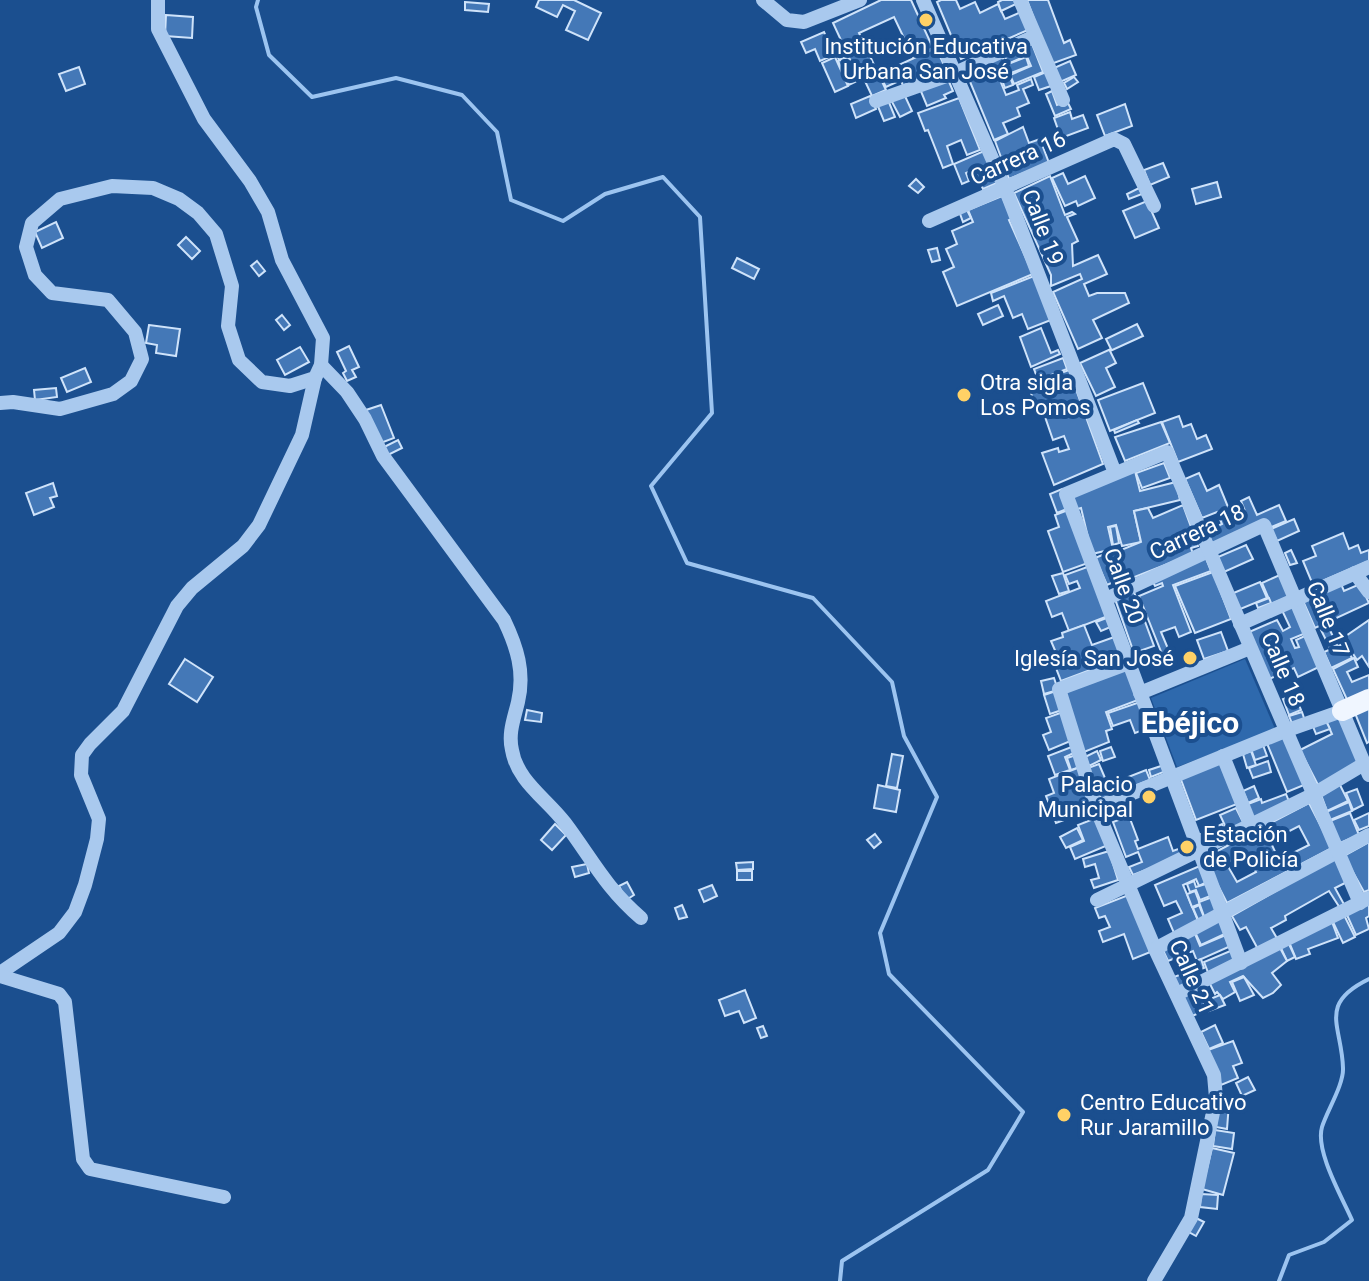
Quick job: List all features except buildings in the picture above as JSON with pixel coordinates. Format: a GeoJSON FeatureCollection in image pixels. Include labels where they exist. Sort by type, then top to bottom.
{"type":"FeatureCollection","features":[{"type":"Feature","properties":{"kind":"main road"},"geometry":{"type":"LineString","coordinates":[[1342,711],[1369,699]]}},
{"type":"Feature","properties":{"kind":"street"},"geometry":{"type":"LineString","coordinates":[[0,975],[59,933],[75,912],[97,839],[99,819],[81,775],[82,755],[123,711],[177,606],[192,588],[243,546],[259,525],[302,435],[318,372],[323,338],[282,260],[268,212],[250,181],[204,119],[158,29],[158,0]]}},
{"type":"Feature","properties":{"kind":"street"},"geometry":{"type":"LineString","coordinates":[[763,0],[787,20],[804,22],[860,0]]}},
{"type":"Feature","properties":{"kind":"street","name":"Calle 19"},"geometry":{"type":"LineString","coordinates":[[923,0],[1005,188],[1115,473]]}},
{"type":"Feature","properties":{"kind":"street"},"geometry":{"type":"LineString","coordinates":[[1020,0],[1063,100]]}},
{"type":"Feature","properties":{"kind":"street"},"geometry":{"type":"LineString","coordinates":[[876,101],[955,73],[1035,36]]}},
{"type":"Feature","properties":{"kind":"street","name":"Carrera 16"},"geometry":{"type":"LineString","coordinates":[[929,221],[1114,139],[1124,144],[1154,206]]}},
{"type":"Feature","properties":{"kind":"street"},"geometry":{"type":"LineString","coordinates":[[0,403],[60,409],[113,394],[131,381],[142,359],[135,332],[108,300],[52,293],[35,275],[26,247],[32,223],[60,199],[112,186],[153,188],[179,199],[198,213],[216,234],[232,286],[228,326],[239,360],[262,382],[290,386],[318,372]]}},
{"type":"Feature","properties":{"kind":"street"},"geometry":{"type":"LineString","coordinates":[[318,372],[347,392],[365,419],[383,456],[504,620],[517,646],[521,666],[519,699],[510,739],[517,767],[564,822],[593,868],[621,901],[641,918]]}},
{"type":"Feature","properties":{"kind":"street","name":"Calle 18"},"geometry":{"type":"LineString","coordinates":[[1115,473],[1167,452],[1337,852],[1365,900]]}},
{"type":"Feature","properties":{"kind":"street","name":"Calle 20"},"geometry":{"type":"LineString","coordinates":[[1115,473],[1066,494],[1241,963]]}},
{"type":"Feature","properties":{"kind":"street","name":"Carrera 18"},"geometry":{"type":"LineString","coordinates":[[1106,599],[1264,525]]}},
{"type":"Feature","properties":{"kind":"street","name":"Calle 17"},"geometry":{"type":"LineString","coordinates":[[1264,525],[1297,598],[1366,770]]}},
{"type":"Feature","properties":{"kind":"street"},"geometry":{"type":"LineString","coordinates":[[1240,624],[1362,570],[1369,592]]}},
{"type":"Feature","properties":{"kind":"street"},"geometry":{"type":"LineString","coordinates":[[1140,693],[1250,648]]}},
{"type":"Feature","properties":{"kind":"street","name":"Calle 21"},"geometry":{"type":"LineString","coordinates":[[1129,663],[1059,689],[1096,808],[1155,949],[1214,1075],[1216,1098],[1191,1218],[1154,1281]]}},
{"type":"Feature","properties":{"kind":"street"},"geometry":{"type":"LineString","coordinates":[[1096,808],[1342,711]]}},
{"type":"Feature","properties":{"kind":"street"},"geometry":{"type":"LineString","coordinates":[[1223,756],[1251,826]]}},
{"type":"Feature","properties":{"kind":"street"},"geometry":{"type":"LineString","coordinates":[[1097,900],[1366,770]]}},
{"type":"Feature","properties":{"kind":"street"},"geometry":{"type":"LineString","coordinates":[[1155,949],[1369,835]]}},
{"type":"Feature","properties":{"kind":"street"},"geometry":{"type":"LineString","coordinates":[[1177,994],[1365,900]]}},
{"type":"Feature","properties":{"kind":"street"},"geometry":{"type":"LineString","coordinates":[[0,975],[59,994],[65,1002],[83,1159],[90,1169],[224,1197]]}},
{"type":"Feature","properties":{"kind":"shaded area"},"geometry":{"type":"Polygon","coordinates":[[[1245,659],[1275,729],[1177,767],[1151,698],[1245,659]]]}},
{"type":"Feature","properties":{"kind":"waterway"},"geometry":{"type":"LineString","coordinates":[[258,0],[256,7],[269,55],[312,97],[396,78],[462,95],[497,132],[511,200],[563,221],[605,194],[663,177],[700,217],[712,413],[651,486],[687,563],[813,598],[892,682],[904,736],[937,797],[880,933],[889,974],[1023,1112],[988,1170],[842,1261],[840,1281]]}},
{"type":"Feature","properties":{"kind":"waterway"},"geometry":{"type":"LineString","coordinates":[[1279,1281],[1289,1255],[1324,1242],[1352,1220],[1331,1174],[1321,1137],[1343,1074],[1336,1017],[1338,1007],[1353,988],[1369,979]]}},
{"type":"Feature","properties":{"kind":"place","name":"Institución Educativa Urbana San José"},"geometry":{"type":"Point","coordinates":[926,20]}},
{"type":"Feature","properties":{"kind":"place","name":"Otra sigla Los Pomos"},"geometry":{"type":"Point","coordinates":[964,395]}},
{"type":"Feature","properties":{"kind":"place","name":"Iglesía San José"},"geometry":{"type":"Point","coordinates":[1190,658]}},
{"type":"Feature","properties":{"kind":"place","name":"Palacio Municipal"},"geometry":{"type":"Point","coordinates":[1149,797]}},
{"type":"Feature","properties":{"kind":"place","name":"Estación de Policía"},"geometry":{"type":"Point","coordinates":[1187,847]}},
{"type":"Feature","properties":{"kind":"place","name":"Centro Educativo Rur Jaramillo"},"geometry":{"type":"Point","coordinates":[1064,1115]}},
{"type":"Feature","properties":{"kind":"district","name":"Ebéjico"},"geometry":{"type":"Point","coordinates":[1190,722]}}]}
